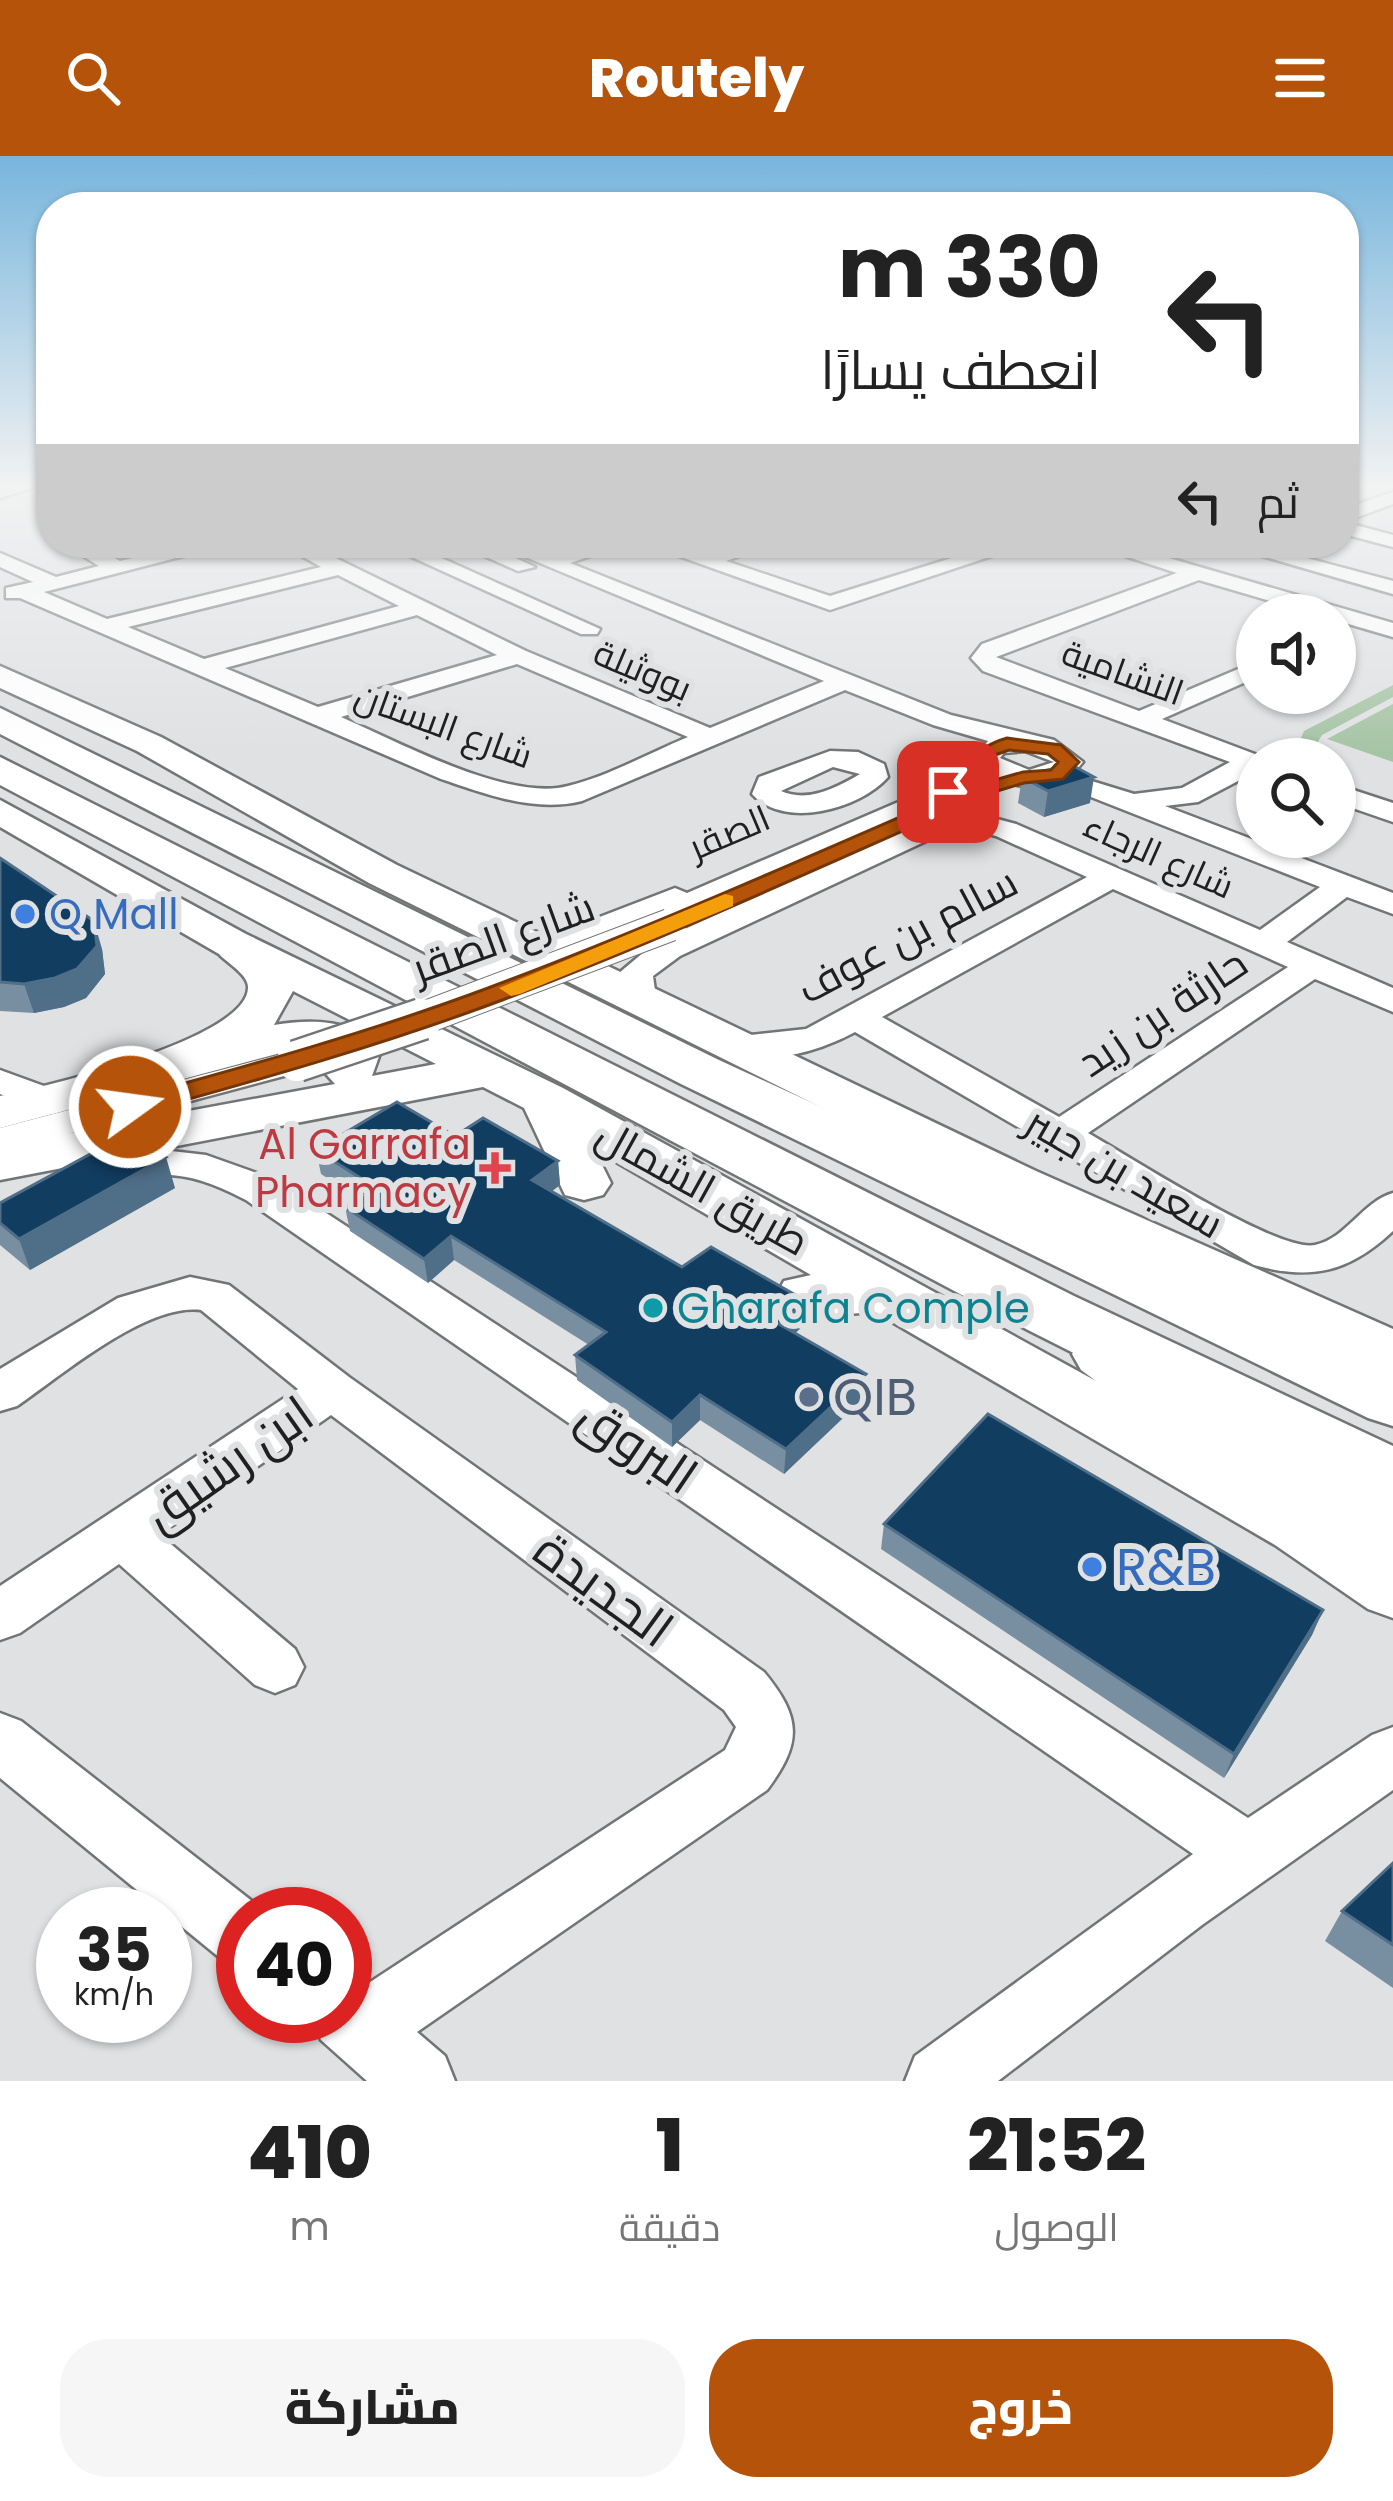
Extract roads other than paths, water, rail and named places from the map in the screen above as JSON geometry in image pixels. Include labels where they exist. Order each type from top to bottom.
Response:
[{"type":"highway","points":[[0,693],[493,947],[504,963],[513,959]]},
{"type":"highway","points":[[0,719],[513,959],[1132,1276],[1393,1400]]},
{"type":"highway","name":"طريق الشمال","points":[[0,769],[1051,1313],[1393,1480]]},
{"type":"highway","points":[[1132,1276],[1221,1304],[1393,1380]]},
{"type":"main road","points":[[0,676],[149,744],[383,874],[513,959],[643,979],[737,1046],[1017,1183],[1393,1354]]},
{"type":"main road","points":[[75,711],[146,757],[152,772]]},
{"type":"main road","name":"طريق الشمال","points":[[0,812],[231,943],[545,1099],[1299,1525],[1389,1571]]},
{"type":"main road","points":[[148,1074],[241,1028],[267,1006],[272,992],[267,976],[231,943]]},
{"type":"main road","points":[[0,1112],[312,1033],[348,1041],[357,1052],[348,1076],[333,1083],[0,1163]]},
{"type":"main road","points":[[125,1135],[286,1109],[397,1083],[490,1072]]},
{"type":"main road","points":[[545,1099],[584,1183]]},
{"type":"main road","points":[[805,1296],[889,1291]]},
{"type":"main road","points":[[1051,1313],[1209,1428],[1389,1571]]},
{"type":"main road","points":[[1142,1383],[1162,1415],[1189,1441],[1299,1525]]},
{"type":"street","points":[[31,573],[53,583]]},
{"type":"street","name":"شارع البستان","points":[[11,594],[96,573]]},
{"type":"street","points":[[106,626],[320,573]]},
{"type":"street","name":"بووثيلة","points":[[348,573],[518,656],[710,737]]},
{"type":"street","points":[[460,573],[589,629]]},
{"type":"street","points":[[543,573],[835,685],[1054,749],[1069,762],[1145,798],[1191,807],[1286,854],[1291,862]]},
{"type":"street","points":[[575,573],[835,685]]},
{"type":"street","points":[[740,573],[830,603],[927,573]]},
{"type":"street","points":[[1198,573],[1393,630]]},
{"type":"street","name":"النشامية","points":[[1198,573],[990,649],[983,658],[1236,755]]},
{"type":"street","points":[[1351,573],[1393,583]]},
{"type":"street","points":[[1360,573],[1393,583]]},
{"type":"street","name":"شارع البستان","points":[[11,594],[106,626],[451,773],[516,795],[544,799],[572,795],[835,685]]},
{"type":"street","points":[[458,628],[534,605]]},
{"type":"street","points":[[203,668],[416,608]]},
{"type":"street","points":[[1356,625],[1364,621]]},
{"type":"street","points":[[317,716],[518,656]]},
{"type":"street","points":[[1140,720],[1236,677]]},
{"type":"street","points":[[942,720],[979,766],[1094,788],[1393,904]]},
{"type":"street","points":[[979,766],[1024,742]]},
{"type":"street","name":"شارع الصقر","points":[[0,1140],[494,995],[977,791],[1057,775],[1069,762]]},
{"type":"street","name":"الصقر","points":[[513,959],[605,928],[979,766]]},
{"type":"street","name":"شارع الصقر","points":[[663,921],[979,766]]},
{"type":"street","name":"النشامية","points":[[1191,807],[1236,775]]},
{"type":"street","points":[[828,799],[866,816]]},
{"type":"street","points":[[1356,800],[1393,813]]},
{"type":"street","name":"الصقر","points":[[643,979],[893,844],[953,820]]},
{"type":"street","name":"شارع الرجاء","points":[[953,820],[986,823],[1393,1001]]},
{"type":"street","name":"سالم بن عوف","points":[[737,1046],[774,1047],[817,1038],[1112,877]]},
{"type":"street","name":"شارع الرجاء","points":[[1264,943],[1344,884]]},
{"type":"street","points":[[605,928],[598,938],[599,948],[643,979]]},
{"type":"street","name":"حارثة بن زيد","points":[[1060,1134],[1314,965]]},
{"type":"street","name":"سعيد بن جبير","points":[[848,1021],[1060,1134],[1269,1254],[1309,1262],[1343,1252],[1393,1207]]},
{"type":"street","name":"شارع الصقر","points":[[0,1127],[292,1057]]},
{"type":"street","points":[[0,1081],[52,1102]]},
{"type":"street","name":"البروق","points":[[57,1192],[112,1168],[172,1160],[211,1167],[261,1190],[1247,1854]]},
{"type":"street","name":"الجديدة","points":[[0,1393],[145,1304],[196,1289],[213,1295],[332,1390],[744,1691],[766,1717],[767,1743],[746,1770],[372,2011]]},
{"type":"street","name":"ابن رشيق","points":[[0,1616],[124,1536],[332,1390]]},
{"type":"street","name":"ابن رشيق","points":[[124,1536],[275,1667]]},
{"type":"street","points":[[0,1741],[216,1913]]},
{"type":"street","points":[[940,2081],[1247,1854],[1393,1755]]},
{"type":"street","points":[[372,2039],[420,2081]]},
{"type":"place","name":"Q Mall","points":[[25,914]]},
{"type":"place","name":"Al Garrafa Pharmacy","points":[[495,1168]]},
{"type":"place","name":"Gharafa Comple","points":[[653,1308]]},
{"type":"place","name":"QIB","points":[[809,1397]]},
{"type":"place","name":"R&B","points":[[1092,1567]]}]
